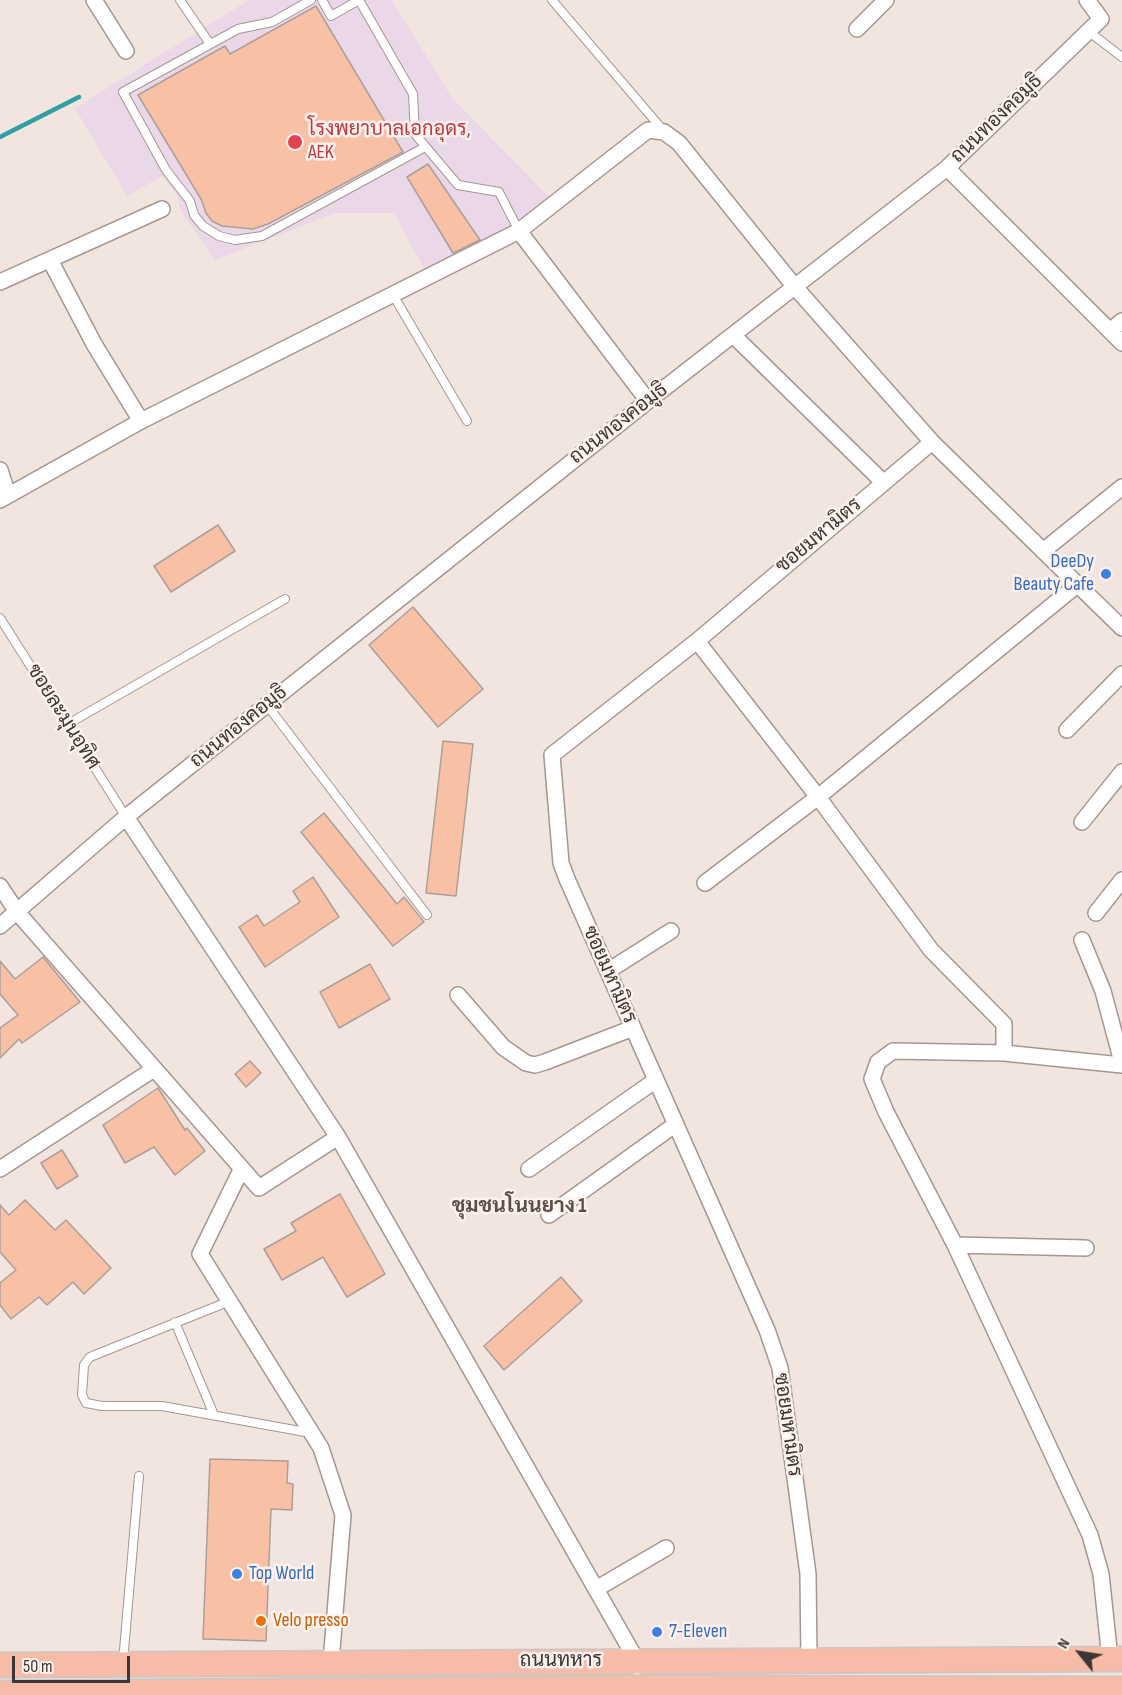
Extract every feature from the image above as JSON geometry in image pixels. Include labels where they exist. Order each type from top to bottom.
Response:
[{"type":"main road","name":"ถนนทหาร","points":[[0,1665],[1116,1659]]},
{"type":"main road","name":"ถนนทหาร","points":[[0,1694],[1063,1692],[1122,1689]]},
{"type":"street","points":[[94,0],[126,51]]},
{"type":"street","points":[[857,29],[886,0]]},
{"type":"street","name":"ถนนทองคอมูธิ","points":[[0,926],[126,817],[648,401],[947,168],[1101,19],[1087,0]]},
{"type":"street","points":[[0,470],[4,497],[141,421],[519,231],[648,129],[664,132],[679,143],[795,287],[932,442],[1122,628]]},
{"type":"street","points":[[947,168],[1116,326],[1122,343]]},
{"type":"street","points":[[0,282],[162,209]]},
{"type":"street","points":[[519,231],[648,401]]},
{"type":"street","points":[[50,260],[94,344],[141,421]]},
{"type":"street","points":[[733,335],[883,482]]},
{"type":"street","name":"ซอยมหามิตร","points":[[809,1660],[808,1574],[780,1368],[767,1330],[561,863],[552,755],[697,641],[932,442]]},
{"type":"street","points":[[1043,551],[1122,487]]},
{"type":"street","points":[[705,883],[818,797],[1077,585]]},
{"type":"street","points":[[697,641],[818,797],[931,950],[1004,1024],[1004,1053]]},
{"type":"street","points":[[1066,730],[1122,674]]},
{"type":"street","points":[[1082,822],[1122,772]]},
{"type":"street","points":[[126,817],[338,1137],[637,1661],[651,1691]]},
{"type":"street","points":[[1096,913],[1122,880]]},
{"type":"street","points":[[0,886],[17,912],[259,1188],[338,1137]]},
{"type":"street","points":[[608,971],[671,931]]},
{"type":"street","points":[[1082,940],[1103,991],[1122,1064],[1004,1053],[892,1051],[878,1062],[872,1079],[886,1112],[955,1245],[1090,1535],[1101,1574],[1116,1659]]},
{"type":"street","points":[[458,994],[502,1047],[520,1060],[535,1065],[633,1028]]},
{"type":"street","points":[[0,1169],[154,1069]]},
{"type":"street","points":[[529,1169],[656,1080]]},
{"type":"street","points":[[549,1215],[676,1124]]},
{"type":"street","points":[[241,1170],[200,1254],[321,1448],[343,1515],[331,1662]]},
{"type":"street","points":[[955,1245],[1086,1248]]},
{"type":"street","points":[[596,1589],[666,1548]]},
{"type":"street","points":[[200,1663],[200,1692]]},
{"type":"lane","points":[[180,0],[210,44]]},
{"type":"lane","points":[[311,0],[272,22],[238,29],[123,92],[166,170],[190,201],[194,215],[203,226],[219,236],[235,240],[262,236],[424,147]]},
{"type":"lane","points":[[322,0],[331,16],[359,0],[413,94],[415,134],[424,147],[458,185],[499,192],[519,231]]},
{"type":"lane","points":[[552,0],[664,132]]},
{"type":"lane","points":[[1088,31],[1122,57]]},
{"type":"lane","points":[[392,293],[467,421]]},
{"type":"lane","points":[[68,724],[285,599]]},
{"type":"lane","name":"ซอยละมุนอุทิศ","points":[[0,618],[126,817]]},
{"type":"lane","points":[[267,705],[427,915]]},
{"type":"lane","points":[[230,1301],[90,1357],[84,1365],[82,1395],[90,1405],[162,1406],[312,1434]]},
{"type":"lane","points":[[176,1322],[214,1415]]},
{"type":"lane","points":[[123,1664],[139,1476]]},
{"type":"shaded area","name":"โรงพยาบาลเอกอุดร, AEK","points":[[249,0],[392,0],[452,98],[553,201],[516,226],[426,272],[394,213],[335,213],[215,260],[180,210],[178,197],[162,176],[127,196],[75,108]]},
{"type":"building","points":[[316,6],[403,152],[268,224],[253,229],[222,226],[212,221],[206,213],[201,199],[138,95],[225,46],[230,54]]},
{"type":"building","points":[[428,164],[480,240],[453,253],[407,177]]},
{"type":"building","points":[[218,525],[235,551],[171,592],[154,566]]},
{"type":"building","points":[[413,607],[483,689],[438,727],[369,645]]},
{"type":"building","points":[[443,741],[473,744],[456,896],[426,893]]},
{"type":"building","points":[[324,813],[397,904],[404,897],[424,922],[393,946],[301,832]]},
{"type":"building","points":[[313,877],[339,917],[265,967],[239,927],[257,915],[264,926],[300,902],[293,891]]},
{"type":"building","points":[[43,957],[80,1002],[22,1043],[19,1039],[0,1058],[0,1028],[18,1015],[0,994],[0,961],[15,979]]},
{"type":"building","points":[[370,964],[390,999],[339,1028],[320,992]]},
{"type":"building","points":[[250,1061],[261,1073],[246,1087],[235,1074]]},
{"type":"building","points":[[158,1088],[185,1130],[187,1128],[205,1151],[175,1175],[154,1147],[125,1163],[103,1125]]},
{"type":"building","points":[[62,1150],[78,1176],[57,1189],[41,1163]]},
{"type":"building","points":[[340,1194],[385,1274],[347,1297],[323,1257],[282,1280],[264,1249],[296,1231],[291,1223]]},
{"type":"building","points":[[25,1200],[55,1230],[66,1220],[111,1268],[84,1294],[73,1282],[47,1305],[39,1297],[11,1319],[0,1305],[0,1283],[16,1270],[0,1252],[0,1205],[9,1215]]},
{"type":"building","points":[[561,1277],[582,1301],[504,1370],[484,1346]]},
{"type":"building","name":"Top World","points":[[210,1459],[288,1461],[287,1483],[293,1484],[292,1510],[271,1509],[266,1641],[203,1639]]},
{"type":"waterway","points":[[0,137],[79,97]]},
{"type":"place","name":"โรงพยาบาลเอกอุดร, AEK","points":[[295,142]]},
{"type":"place","name":"DeeDy Beauty Cafe","points":[[1106,574]]},
{"type":"place","name":"Top World","points":[[237,1574]]},
{"type":"place","name":"Velo presso","points":[[261,1621]]},
{"type":"place","name":"7-Eleven","points":[[657,1632]]},
{"type":"district","name":"ชุมชนโนนยาง 1","points":[[519,1207]]}]
